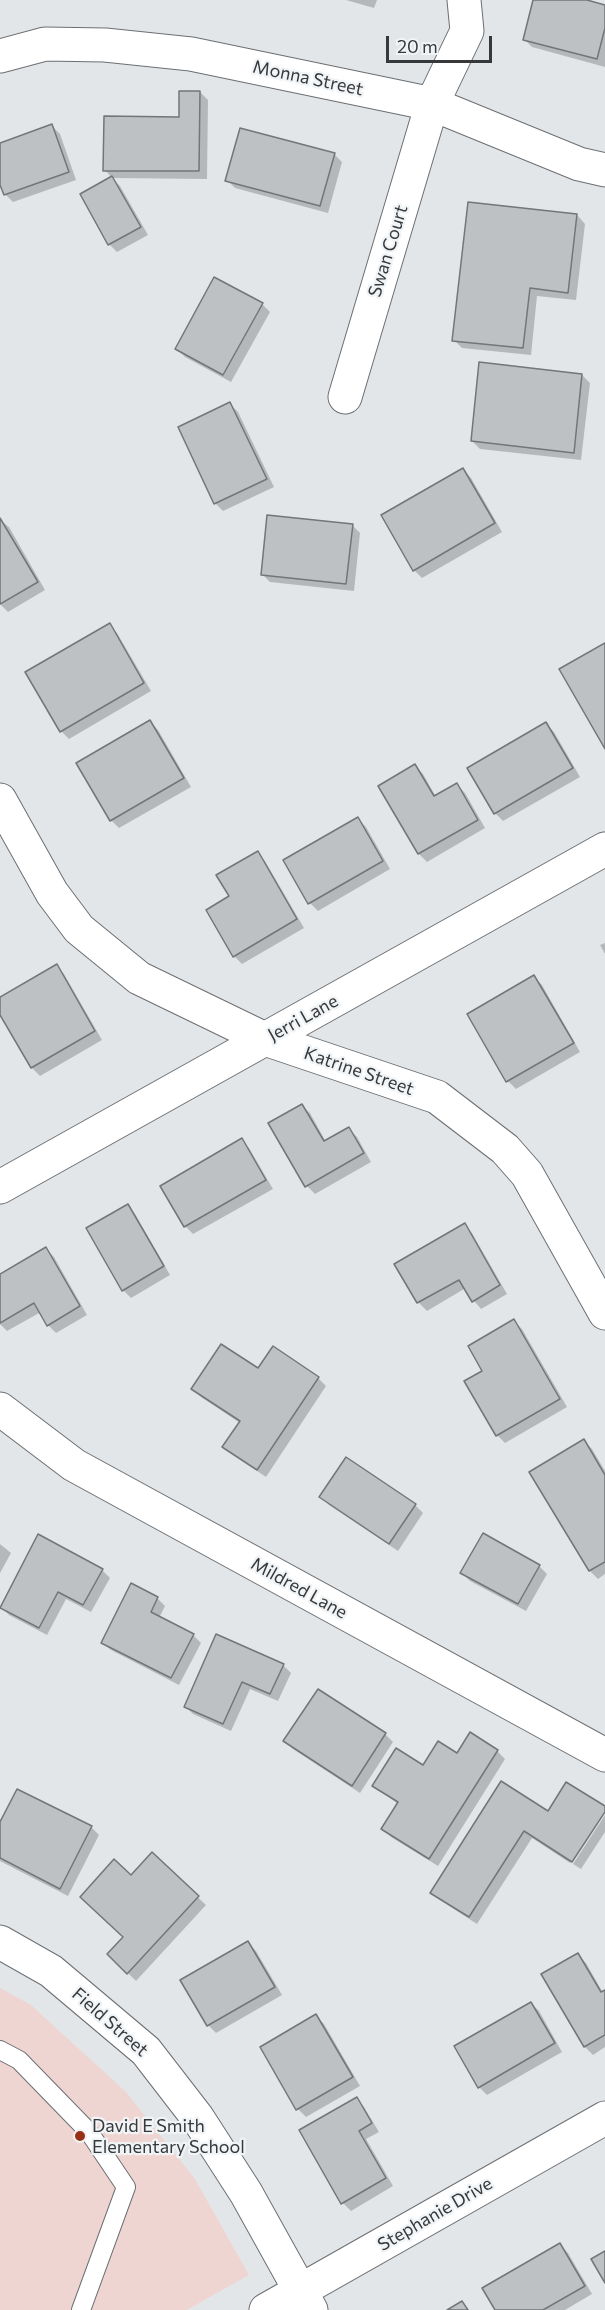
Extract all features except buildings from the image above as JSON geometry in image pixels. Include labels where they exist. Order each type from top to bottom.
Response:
[{"type":"street","name":"Swan Court","points":[[345,397],[432,104],[467,32],[464,0]]},
{"type":"street","name":"Monna Street","points":[[0,56],[45,44],[105,45],[191,54],[432,104],[579,164],[605,170]]},
{"type":"street","name":"Katrine Street","points":[[0,800],[52,893],[79,929],[139,978],[265,1039],[437,1097],[505,1149],[527,1174],[605,1313]]},
{"type":"street","name":"Jerri Lane","points":[[0,1187],[605,849]]},
{"type":"street","name":"Mildred Lane","points":[[0,1409],[74,1465],[605,1755]]},
{"type":"street","name":"Field Street","points":[[0,1942],[51,1971],[146,2051],[197,2117],[246,2193],[305,2300]]},
{"type":"street","name":"Stephanie Drive","points":[[266,2310],[305,2300],[605,2118]]},
{"type":"lane","points":[[0,2050],[19,2060],[89,2132],[126,2187],[81,2310]]},
{"type":"shaded area","name":"David E Smith Elementary School","points":[[0,1988],[31,2005],[126,2092],[195,2179],[249,2275],[187,2310],[0,2310]]},
{"type":"place","name":"David E Smith Elementary School","points":[[80,2136]]}]
